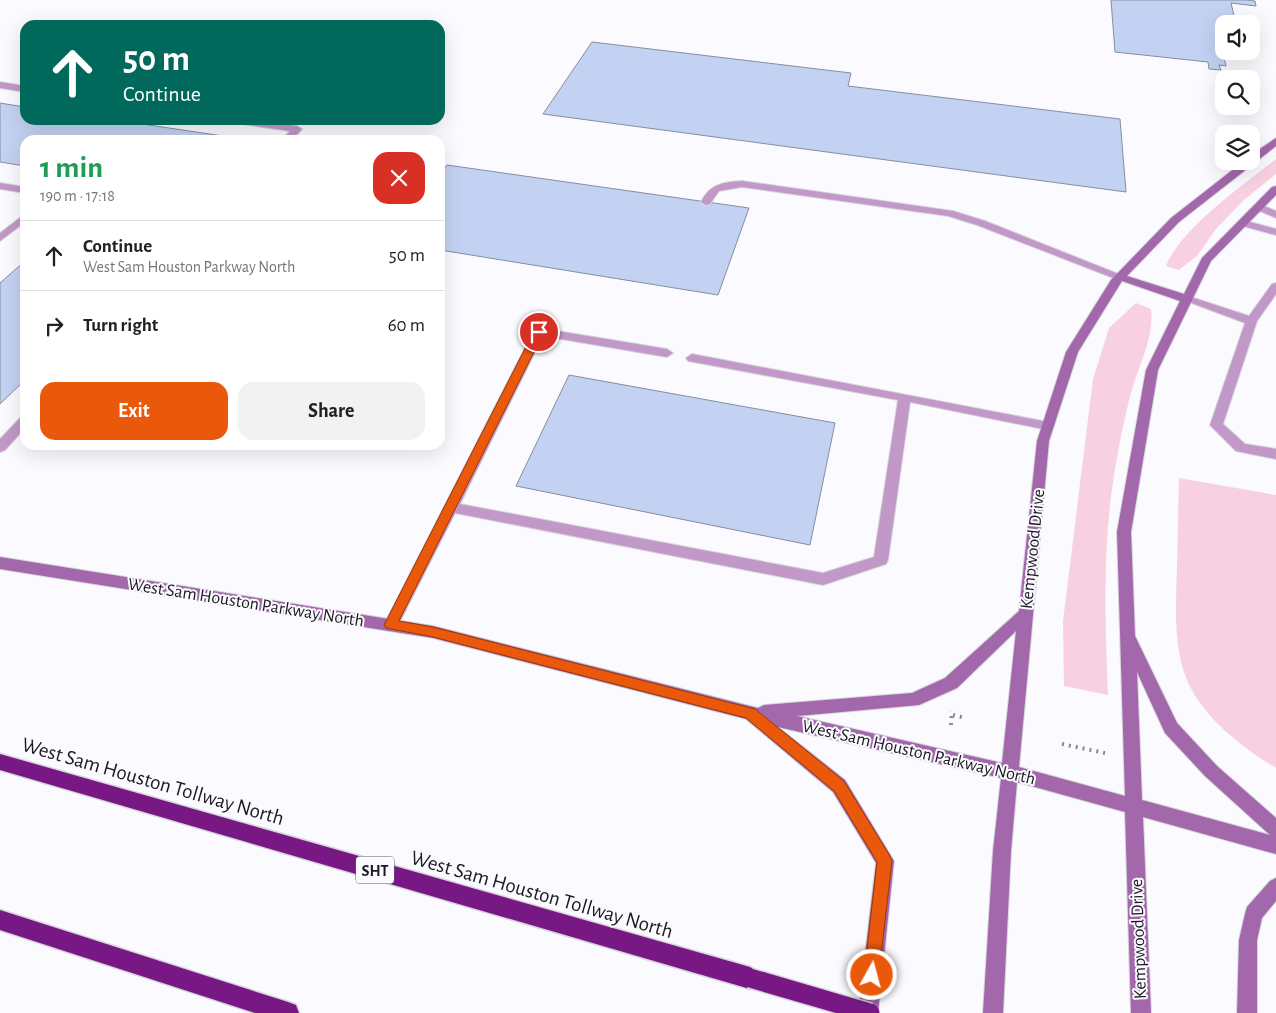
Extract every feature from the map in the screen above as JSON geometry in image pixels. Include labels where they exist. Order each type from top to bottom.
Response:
[{"type":"highway","name":"West Sam Houston Tollway North","points":[[0,762],[869,1013]]},
{"type":"highway","points":[[0,920],[288,1013]]},
{"type":"main road","name":"Kempwood Drive","points":[[1260,153],[1276,140]]},
{"type":"main road","name":"Kempwood Drive","points":[[993,1013],[1002,851],[1043,442],[1072,352],[1120,277],[1175,220],[1239,170]]},
{"type":"main road","name":"Kempwood Drive","points":[[1140,1013],[1124,532],[1152,370],[1206,260],[1276,189]]},
{"type":"main road","points":[[1120,277],[1187,300]]},
{"type":"main road","name":"West Sam Houston Parkway North","points":[[0,563],[433,632],[750,713],[1009,772],[1276,845]]},
{"type":"main road","points":[[750,713],[913,700],[951,683],[1026,613]]},
{"type":"main road","points":[[1127,635],[1171,728],[1211,771],[1276,829]]},
{"type":"main road","points":[[750,713],[839,786],[885,861],[869,1013]]},
{"type":"main road","points":[[1247,1013],[1248,940],[1254,914],[1276,886]]},
{"type":"lane","points":[[0,85],[20,88]]},
{"type":"lane","points":[[269,125],[297,129],[292,135]]},
{"type":"lane","points":[[706,202],[710,191],[722,185],[742,184],[949,213],[981,223],[1120,277]]},
{"type":"lane","points":[[0,186],[20,189]]},
{"type":"lane","points":[[1259,206],[1276,215]]},
{"type":"lane","points":[[0,238],[20,221]]},
{"type":"lane","points":[[1242,224],[1276,232]]},
{"type":"lane","points":[[1276,286],[1251,322],[1216,425],[1240,448],[1276,454]]},
{"type":"lane","points":[[1187,300],[1251,322]]},
{"type":"lane","points":[[390,625],[539,332],[667,353]]},
{"type":"lane","points":[[692,358],[905,397],[1048,426]]},
{"type":"lane","points":[[451,507],[822,579],[881,560],[905,397]]},
{"type":"lane","points":[[0,447],[20,425]]},
{"type":"path","points":[[951,707],[953,715],[951,725]]},
{"type":"path","points":[[953,715],[966,718]]},
{"type":"path","points":[[1062,744],[1108,754]]},
{"type":"shaded area","points":[[1276,159],[1276,174],[1244,200],[1216,229],[1197,256],[1179,270],[1166,266],[1185,237],[1199,222]]},
{"type":"shaded area","points":[[1136,303],[1151,309],[1151,329],[1133,386],[1119,444],[1108,521],[1106,637],[1108,695],[1064,686],[1063,621],[1093,379],[1109,328]]},
{"type":"shaded area","points":[[1179,478],[1276,495],[1276,768],[1244,747],[1214,720],[1198,700],[1189,685],[1183,669],[1179,653],[1176,619]]},
{"type":"building","points":[[1111,0],[1255,1],[1256,6],[1231,3],[1234,15],[1215,15],[1215,60],[1225,60],[1226,66],[1219,65],[1221,70],[1209,69],[1208,62],[1115,52]]},
{"type":"building","points":[[592,42],[851,73],[848,86],[1120,119],[1126,192],[543,114]]},
{"type":"building","points":[[0,103],[20,106],[20,125],[149,125],[216,135],[20,135],[20,165],[0,162]]},
{"type":"building","points":[[447,165],[749,208],[718,295],[445,251],[445,168]]},
{"type":"building","points":[[20,265],[20,385],[0,404],[0,283]]},
{"type":"building","points":[[569,375],[835,423],[810,545],[516,486]]},
{"type":"route","points":[[539,332],[390,625],[433,632],[750,713],[839,786],[885,861],[872,975]]}]
